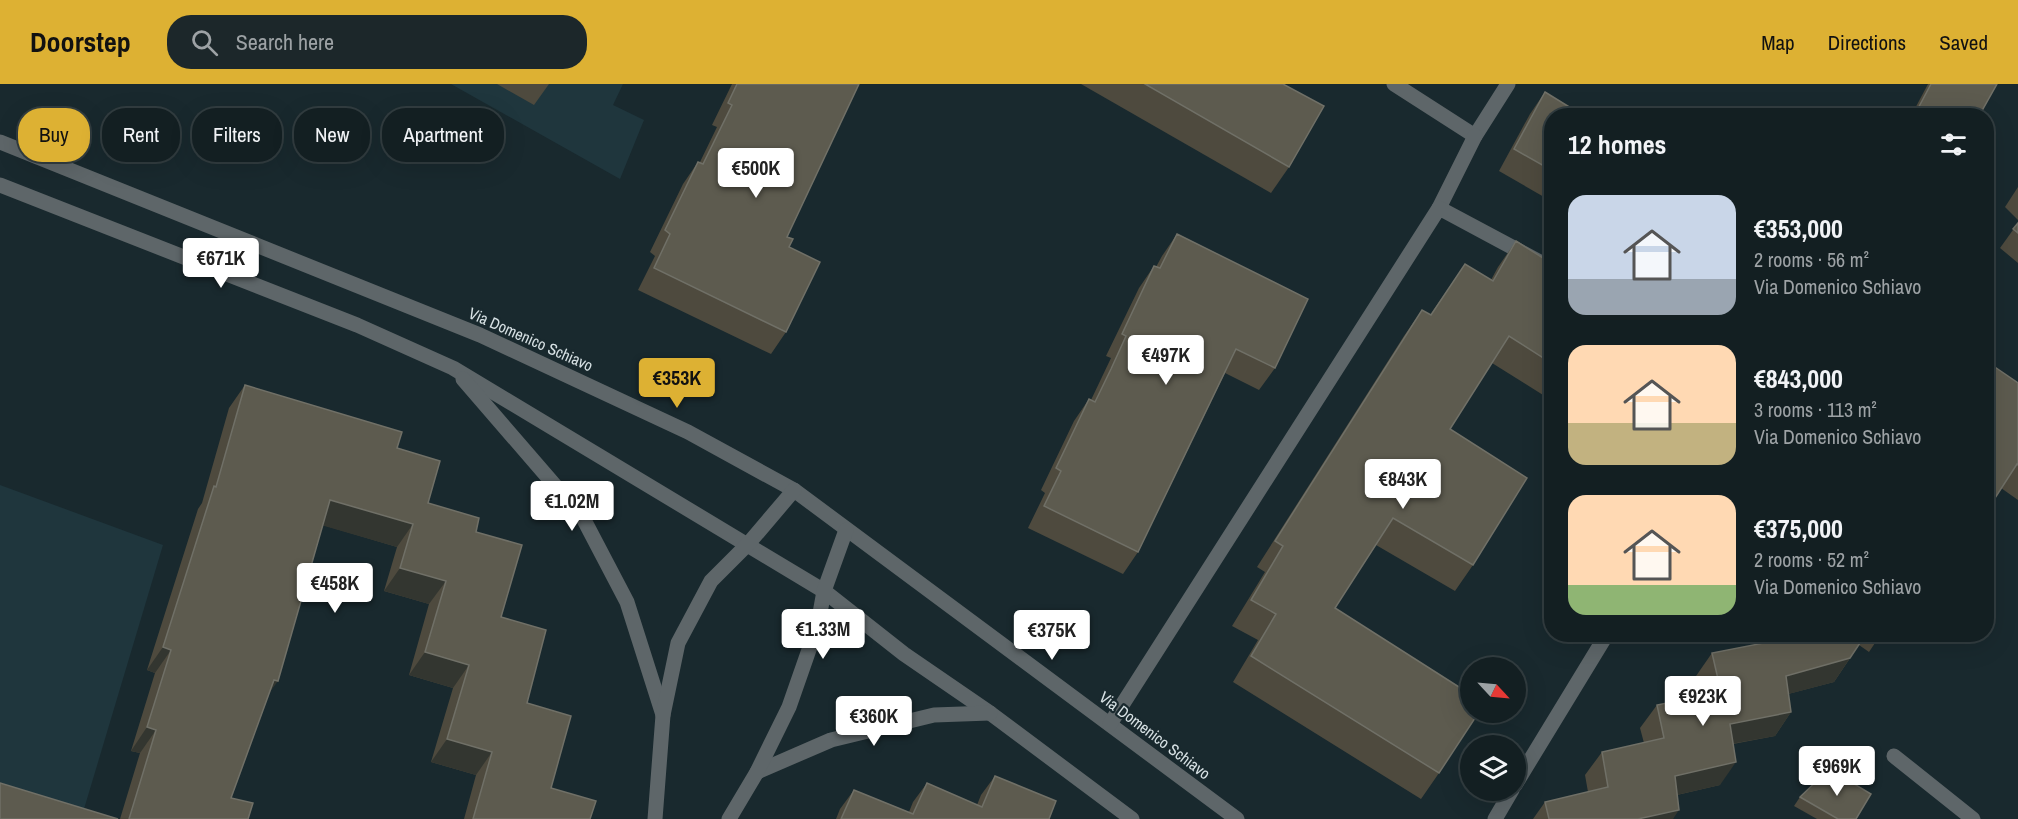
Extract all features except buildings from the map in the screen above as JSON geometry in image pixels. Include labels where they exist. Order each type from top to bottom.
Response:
[{"type":"street","points":[[1394,84],[1475,136]]},
{"type":"street","points":[[1110,724],[1439,208],[1475,136],[1508,84]]},
{"type":"street","name":"Via Domenico Schiavo","points":[[0,142],[480,335],[688,432],[794,490],[1237,819]]},
{"type":"street","points":[[0,185],[357,325],[453,368],[824,591],[904,654],[990,714],[1132,819]]},
{"type":"street","points":[[1439,208],[1544,264]]},
{"type":"street","points":[[453,368],[583,518],[627,602],[663,715]]},
{"type":"street","points":[[655,819],[663,715],[678,643],[711,581],[748,544],[794,490]]},
{"type":"street","points":[[729,819],[757,772],[789,707],[818,624],[824,591],[846,530]]},
{"type":"street","points":[[1526,767],[1602,642]]},
{"type":"street","points":[[757,772],[831,740],[934,715],[990,714]]},
{"type":"street","points":[[1894,756],[1973,819]]},
{"type":"street","points":[[1494,819],[1505,801]]},
{"type":"shaded area","points":[[451,84],[623,84],[613,105],[644,120],[620,179],[504,114],[504,108],[494,108]]},
{"type":"shaded area","points":[[0,485],[163,545],[81,819],[0,819]]}]
